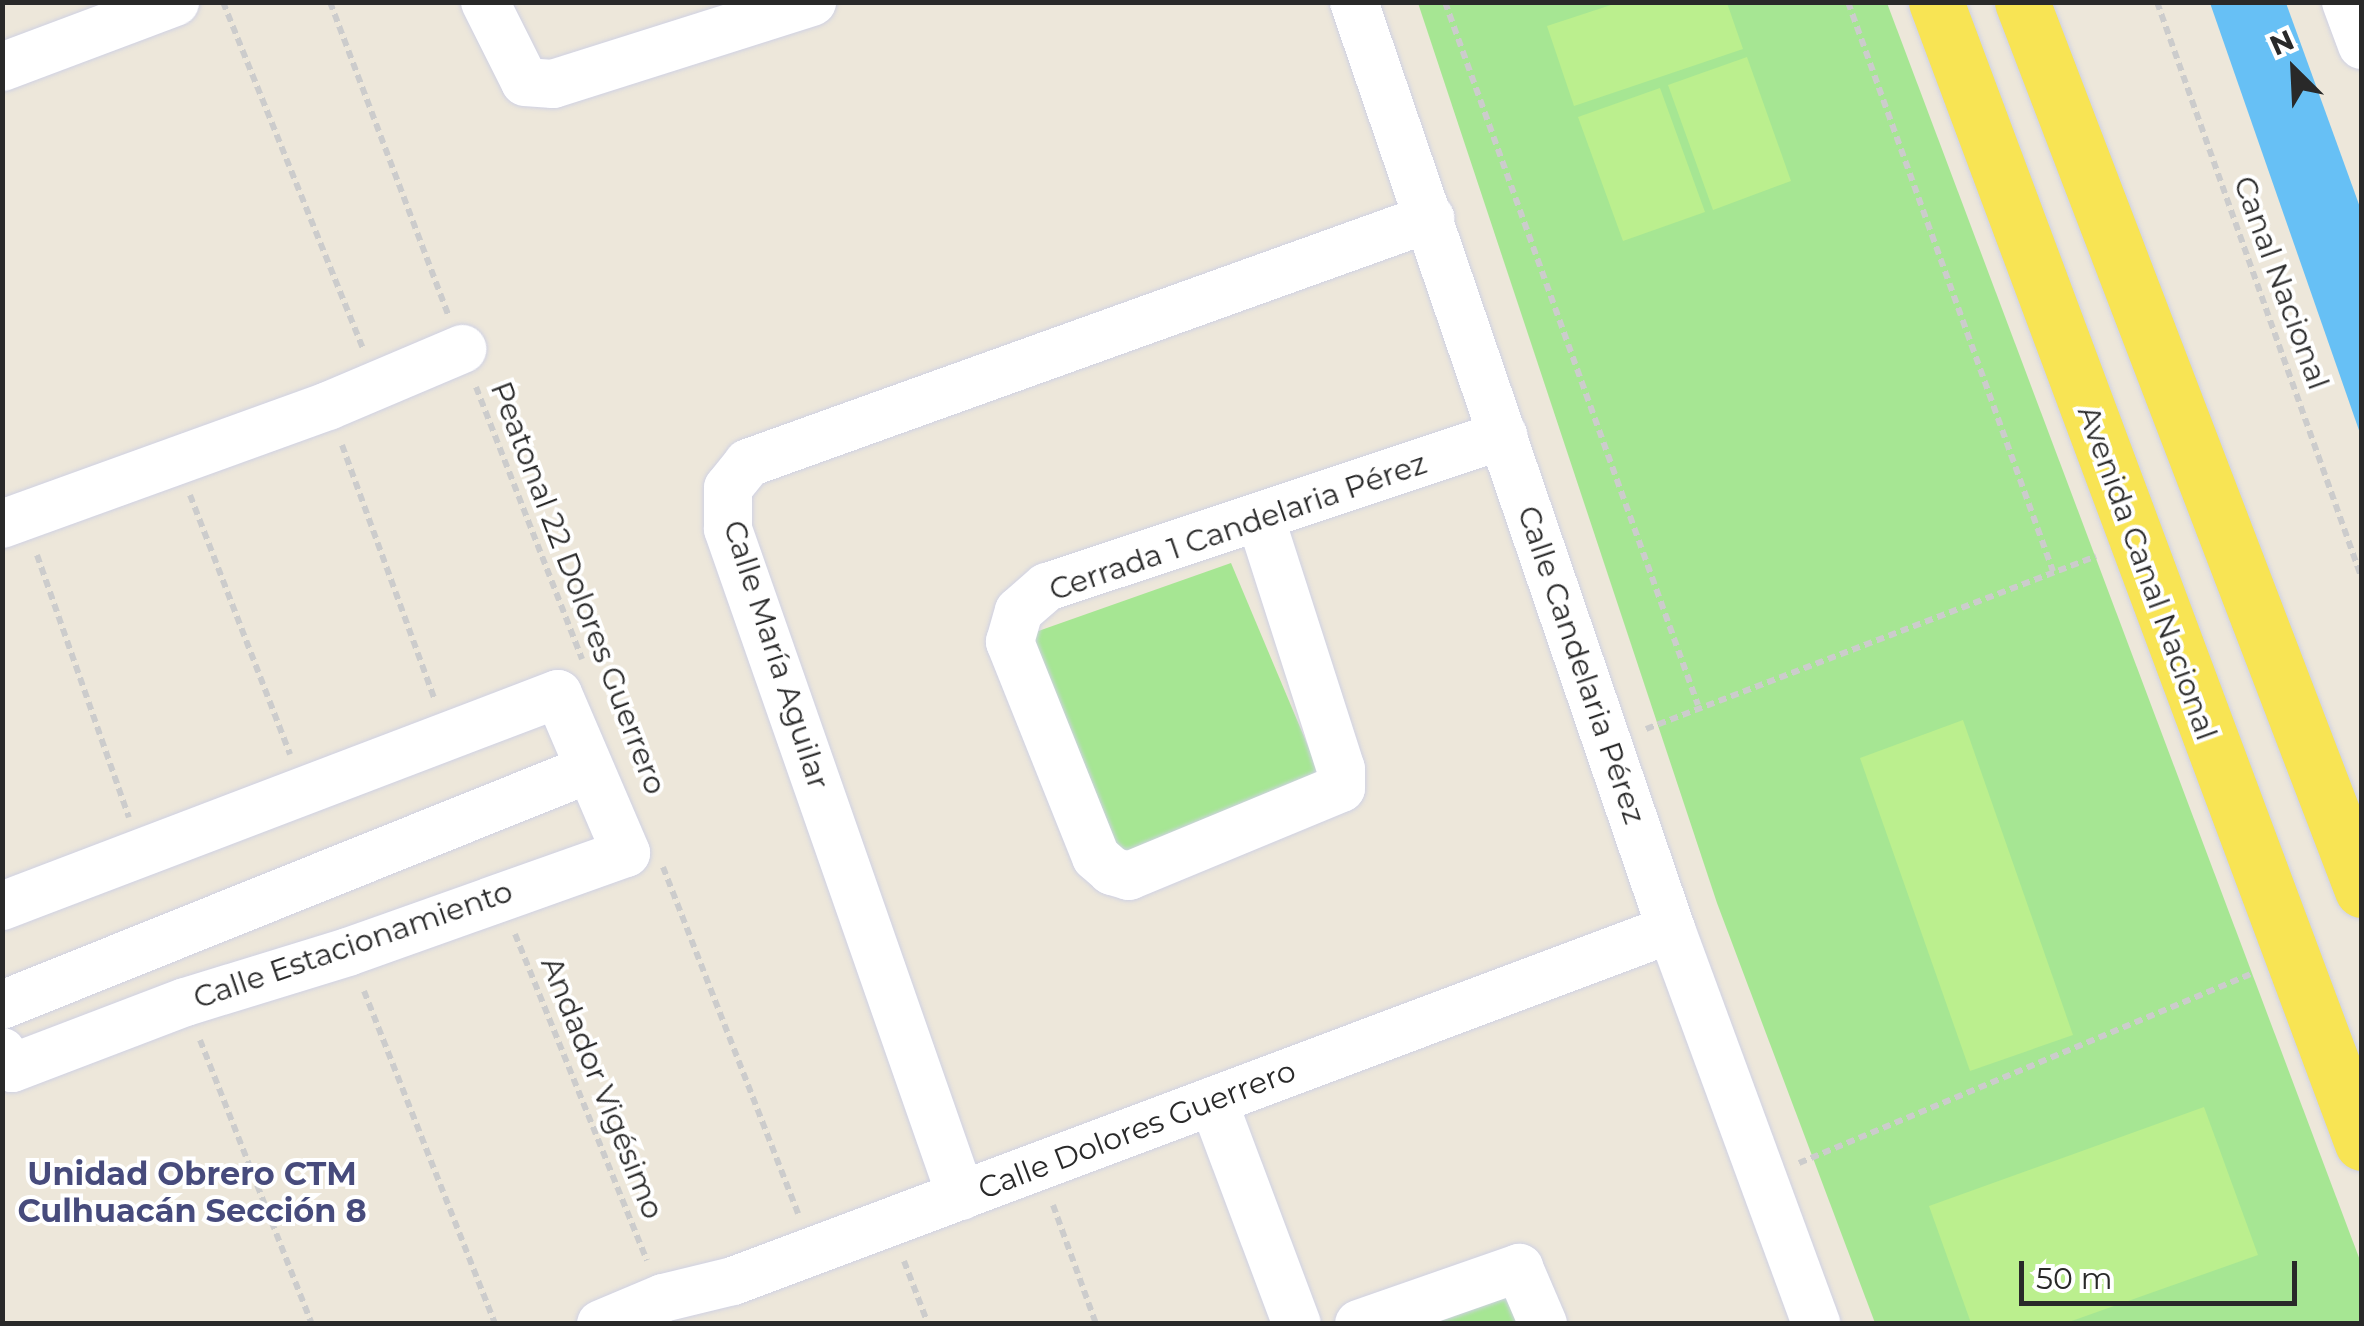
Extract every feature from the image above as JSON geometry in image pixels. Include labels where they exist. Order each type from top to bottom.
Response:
[{"type":"main road","name":"Avenida Canal Nacional","points":[[1936,2],[2362,1143]]},
{"type":"main road","points":[[2022,2],[2362,890]]},
{"type":"street","points":[[2,67],[175,2]]},
{"type":"street","points":[[485,2],[525,82],[553,84],[812,2]]},
{"type":"street","name":"Calle Candelaria Pérez","points":[[1354,2],[1670,930],[1816,1324]]},
{"type":"street","points":[[2346,2],[2362,46]]},
{"type":"street","name":"Calle María Aguilar","points":[[961,1196],[728,529],[728,488],[748,463],[1430,218]]},
{"type":"street","points":[[13,520],[176,457],[328,406],[376,381],[462,349]]},
{"type":"street","name":"Cerrada 1 Candelaria Pérez","points":[[1260,517],[1342,769],[1341,788],[1129,876],[1112,871],[1096,857],[1010,642],[1019,611],[1047,587],[1503,435]]},
{"type":"street","name":"Calle Estacionamiento","points":[[2,906],[306,794],[558,694],[626,854],[499,895],[348,952],[185,1002],[12,1068],[2,1052]]},
{"type":"street","points":[[2,1005],[589,769]]},
{"type":"street","name":"Calle Dolores Guerrero","points":[[601,1324],[663,1298],[813,1251],[1670,930]]},
{"type":"street","points":[[1212,1101],[1297,1324]]},
{"type":"street","points":[[1359,1324],[1519,1268],[1543,1324]]},
{"type":"path","points":[[223,2],[376,381]]},
{"type":"path","name":"Peatonal 22 Dolores Guerrero","points":[[330,2],[590,678]]},
{"type":"path","points":[[1445,2],[1698,705]]},
{"type":"path","points":[[1848,2],[2053,571]]},
{"type":"path","name":"Canal Nacional","points":[[2157,2],[2362,580]]},
{"type":"path","points":[[328,406],[450,739]]},
{"type":"path","points":[[176,457],[306,794]]},
{"type":"path","points":[[13,520],[143,856]]},
{"type":"path","points":[[1608,747],[1698,705],[2136,542]]},
{"type":"path","points":[[660,861],[813,1251]]},
{"type":"path","name":"Andador Vigésimo","points":[[499,895],[663,1298]]},
{"type":"path","points":[[348,952],[495,1324]]},
{"type":"path","points":[[1762,1178],[2290,958]]},
{"type":"path","points":[[185,1002],[312,1324]]},
{"type":"path","points":[[1039,1166],[1096,1324]]},
{"type":"path","points":[[890,1222],[928,1324]]},
{"type":"green space","points":[[1418,3],[1887,3],[2361,1263],[2361,1323],[1875,1323],[1717,903]]},
{"type":"green space","points":[[1617,3],[1727,3],[1743,49],[1574,106],[1547,26]]},
{"type":"green space","points":[[1747,57],[1791,181],[1713,210],[1668,85]]},
{"type":"green space","points":[[1660,88],[1705,212],[1623,241],[1578,117]]},
{"type":"green space","points":[[1231,563],[1324,784],[1118,858],[1027,635]]},
{"type":"green space","points":[[1963,720],[2073,1035],[1970,1071],[1860,758]]},
{"type":"green space","points":[[2204,1107],[2258,1255],[2066,1323],[1971,1323],[1929,1206]]},
{"type":"green space","points":[[1511,1295],[1523,1324],[1431,1324]]},
{"type":"water","points":[[2210,3],[2286,3],[2361,210],[2361,436]]},
{"type":"district","name":"Unidad Obrero CTM Culhuacán Sección 8","points":[[192,1194]]}]
